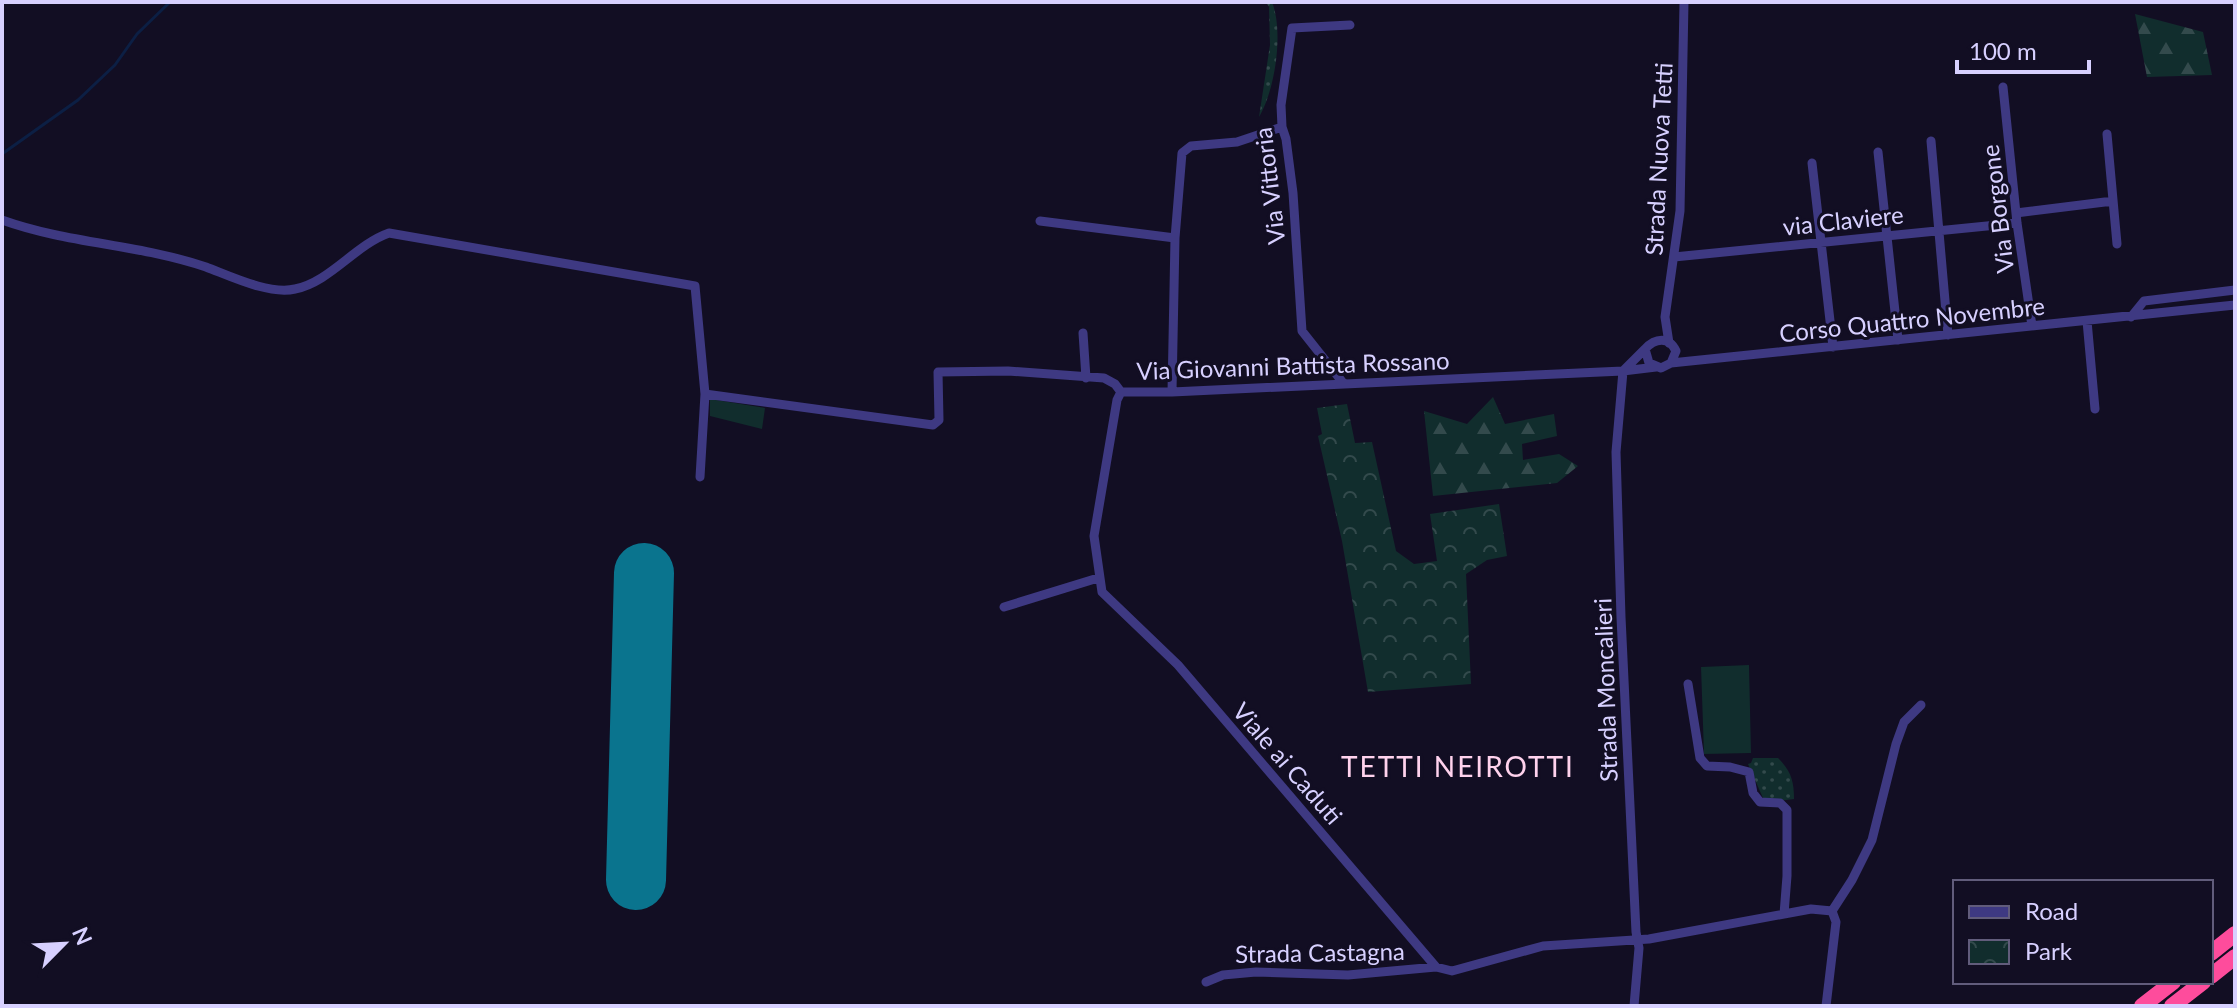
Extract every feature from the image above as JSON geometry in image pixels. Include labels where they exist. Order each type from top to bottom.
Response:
[{"type":"highway","points":[[2213,951],[2235,934]]},
{"type":"highway","points":[[2213,974],[2235,957]]},
{"type":"highway","points":[[2142,1006],[2170,984]]},
{"type":"highway","points":[[2172,1006],[2200,984]]},
{"type":"street","name":"Strada Nuova Tetti","points":[[1649,345],[1665,317],[1680,211],[1684,2]]},
{"type":"street","name":"Via Vittoria","points":[[1344,384],[1302,331],[1293,193],[1281,105],[1292,28],[1350,25]]},
{"type":"street","name":"Via Borgone","points":[[2003,87],[2032,326]]},
{"type":"street","points":[[1172,392],[1175,238],[1182,153],[1191,146],[1237,142],[1282,127]]},
{"type":"street","points":[[2107,134],[2117,244]]},
{"type":"street","points":[[1931,141],[1948,335]]},
{"type":"street","points":[[1878,152],[1898,340]]},
{"type":"street","points":[[1812,163],[1833,347]]},
{"type":"street","name":"via Claviere","points":[[1674,257],[1887,236],[2113,201]]},
{"type":"street","points":[[2,220],[26,229],[151,250],[231,277],[287,291],[310,284],[375,238],[389,233],[695,286],[705,394],[700,477]]},
{"type":"street","points":[[1040,221],[1175,238]]},
{"type":"street","name":"Corso Quattro Novembre","points":[[2131,317],[2144,301],[2235,290]]},
{"type":"street","name":"Corso Quattro Novembre","points":[[1671,363],[2235,305]]},
{"type":"street","name":"Strada Nuova Tetti","points":[[1665,317],[1672,345]]},
{"type":"street","points":[[2087,321],[2095,409]]},
{"type":"street","points":[[1083,333],[1086,378]]},
{"type":"street","points":[[1623,371],[1649,345],[1662,340],[1698,362]]},
{"type":"street","points":[[1649,345],[1647,359],[1656,367],[1671,363],[1676,355],[1672,345]]},
{"type":"street","name":"Via Giovanni Battista Rossano","points":[[705,394],[933,425],[939,420],[938,372],[1008,371],[1104,378],[1121,392],[1172,392],[1656,367]]},
{"type":"street","points":[[1621,395],[1639,370]]},
{"type":"street","name":"Strada Moncalieri","points":[[1623,371],[1616,452],[1621,617],[1638,940],[1634,1006]]},
{"type":"street","points":[[1004,607],[1098,578],[1094,536],[1117,400],[1121,392]]},
{"type":"street","name":"Viale ai Caduti","points":[[1098,578],[1102,592],[1178,665],[1436,967]]},
{"type":"street","points":[[1688,684],[1700,758],[1707,766],[1749,772],[1753,793],[1760,802],[1780,803],[1787,810],[1784,914]]},
{"type":"street","points":[[1826,1006],[1836,922],[1832,911],[1872,840],[1904,722],[1921,705]]},
{"type":"street","name":"Strada Castagna","points":[[1206,982],[1223,975],[1256,972],[1348,975],[1436,967],[1452,971],[1543,946],[1681,935],[1811,909],[1832,911]]},
{"type":"green space","points":[[1266,2],[1272,2],[1276,14],[1276,61],[1265,106],[1259,117],[1270,45],[1269,7]]},
{"type":"green space","points":[[2135,14],[2203,32],[2212,75],[2147,77]]},
{"type":"green space","points":[[1493,397],[1505,424],[1554,414],[1557,436],[1522,444],[1523,460],[1559,454],[1578,466],[1557,483],[1433,496],[1424,411],[1467,424]]},
{"type":"green space","points":[[710,399],[765,408],[762,429],[710,416]]},
{"type":"green space","points":[[1347,404],[1355,443],[1372,442],[1396,551],[1414,564],[1437,561],[1430,514],[1499,504],[1507,556],[1487,560],[1466,574],[1471,684],[1368,692],[1342,541],[1318,436],[1322,434],[1317,408]]},
{"type":"green space","points":[[1749,665],[1751,753],[1704,754],[1701,667]]},
{"type":"green space","points":[[1753,758],[1778,758],[1791,777],[1794,799],[1778,801],[1763,798],[1748,764]]},
{"type":"waterway","points":[[2,154],[78,100],[115,65],[137,34],[170,2]]},
{"type":"runway","points":[[636,880],[644,573]]},
{"type":"district","name":"TETTI NEIROTTI","points":[[1458,766]]}]
